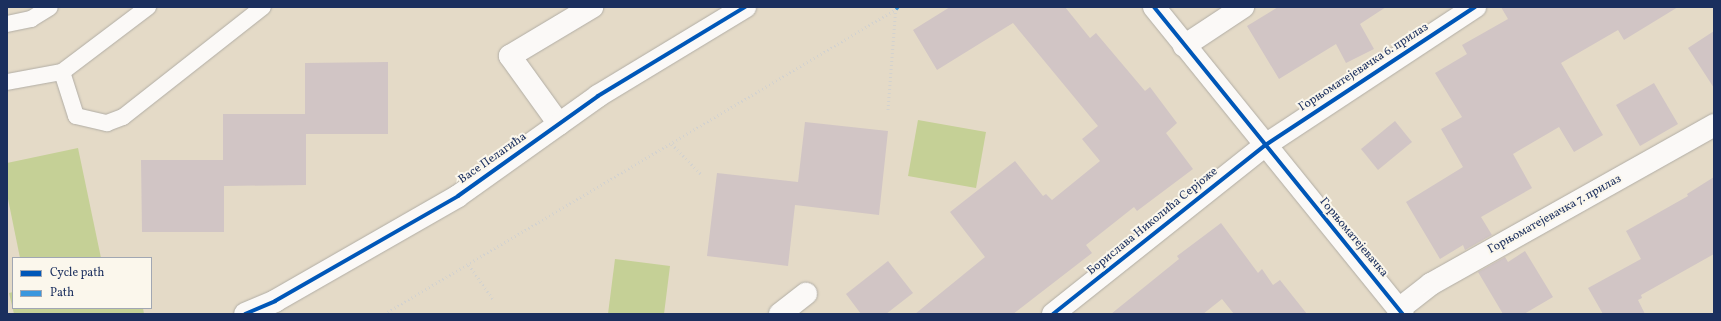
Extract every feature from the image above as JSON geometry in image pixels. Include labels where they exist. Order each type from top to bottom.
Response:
[{"type":"street","points":[[559,124],[510,56],[592,7]]},
{"type":"street","name":"Васе Пелагића","points":[[244,314],[275,301],[458,196],[598,96],[745,7]]},
{"type":"street","name":"Горњоматејевачка","points":[[1154,7],[1264,146],[1401,312]]},
{"type":"street","points":[[1184,46],[1243,7]]},
{"type":"street","name":"Горњоматејевачка 6. прилаз","points":[[1264,146],[1475,7]]},
{"type":"street","name":"Горњоматејевачка 7. прилаз","points":[[1401,312],[1431,284],[1714,125]]},
{"type":"street","name":"Борислава Николића Серјоже","points":[[1054,314],[1264,146]]},
{"type":"street","points":[[780,314],[806,294]]},
{"type":"lane","points":[[7,24],[31,19],[50,7]]},
{"type":"lane","points":[[7,82],[62,72],[148,7]]},
{"type":"lane","points":[[62,72],[76,116],[107,123],[123,117],[263,7]]},
{"type":"path","points":[[384,314],[672,144],[768,83],[896,9],[888,113]]},
{"type":"path","points":[[672,144],[701,174]]},
{"type":"path","points":[[469,265],[493,299]]},
{"type":"green space","points":[[918,120],[986,132],[976,188],[908,176]]},
{"type":"green space","points":[[78,148],[101,257],[20,257],[7,194],[7,163]]},
{"type":"green space","points":[[615,259],[670,266],[664,314],[608,314]]},
{"type":"green space","points":[[12,292],[12,306],[9,293]]},
{"type":"green space","points":[[13,309],[143,309],[144,314],[14,314]]},
{"type":"building","points":[[950,7],[1065,7],[1090,38],[1096,33],[1145,91],[1150,87],[1177,123],[1166,133],[1193,169],[1137,211],[1134,207],[1086,245],[1092,253],[1013,314],[915,314],[985,257],[950,212],[1015,161],[1043,196],[1046,194],[1052,200],[1100,161],[1082,139],[1098,126],[1013,23],[937,70],[913,30]]},
{"type":"building","points":[[1278,7],[1386,7],[1360,24],[1374,49],[1346,63],[1336,44],[1279,79],[1247,26]]},
{"type":"building","points":[[1501,7],[1678,7],[1624,40],[1618,30],[1561,63],[1603,135],[1574,152],[1559,127],[1513,154],[1532,188],[1481,217],[1492,235],[1465,250],[1463,245],[1440,259],[1406,202],[1463,167],[1441,129],[1462,117],[1435,73],[1467,54],[1462,45],[1508,19]]},
{"type":"building","points":[[1714,31],[1714,88],[1688,48]]},
{"type":"building","points":[[388,62],[388,134],[306,134],[306,185],[224,186],[224,232],[142,232],[141,160],[223,160],[223,114],[305,114],[305,63]]},
{"type":"building","points":[[1654,83],[1678,124],[1640,146],[1616,105]]},
{"type":"building","points":[[1395,121],[1412,142],[1378,170],[1361,149]]},
{"type":"building","points":[[805,122],[888,131],[879,215],[795,205],[788,266],[707,256],[717,173],[798,182]]},
{"type":"building","points":[[1714,177],[1714,254],[1641,295],[1642,298],[1638,300],[1645,314],[1603,314],[1588,288],[1641,259],[1626,231],[1688,196],[1687,194]]},
{"type":"building","points":[[1221,223],[1258,273],[1262,269],[1273,285],[1280,280],[1307,314],[1234,314],[1222,299],[1203,314],[1111,314],[1179,259],[1177,256]]},
{"type":"building","points":[[1525,251],[1553,297],[1524,314],[1503,314],[1478,272],[1505,257],[1508,262]]},
{"type":"building","points":[[888,261],[913,293],[886,314],[861,314],[846,294]]},
{"type":"cycle path","points":[[245,314],[275,301],[458,196],[598,96],[745,7]]},
{"type":"cycle path","points":[[1154,7],[1403,314]]},
{"type":"cycle path","points":[[1053,314],[1264,146],[1475,7]]}]
